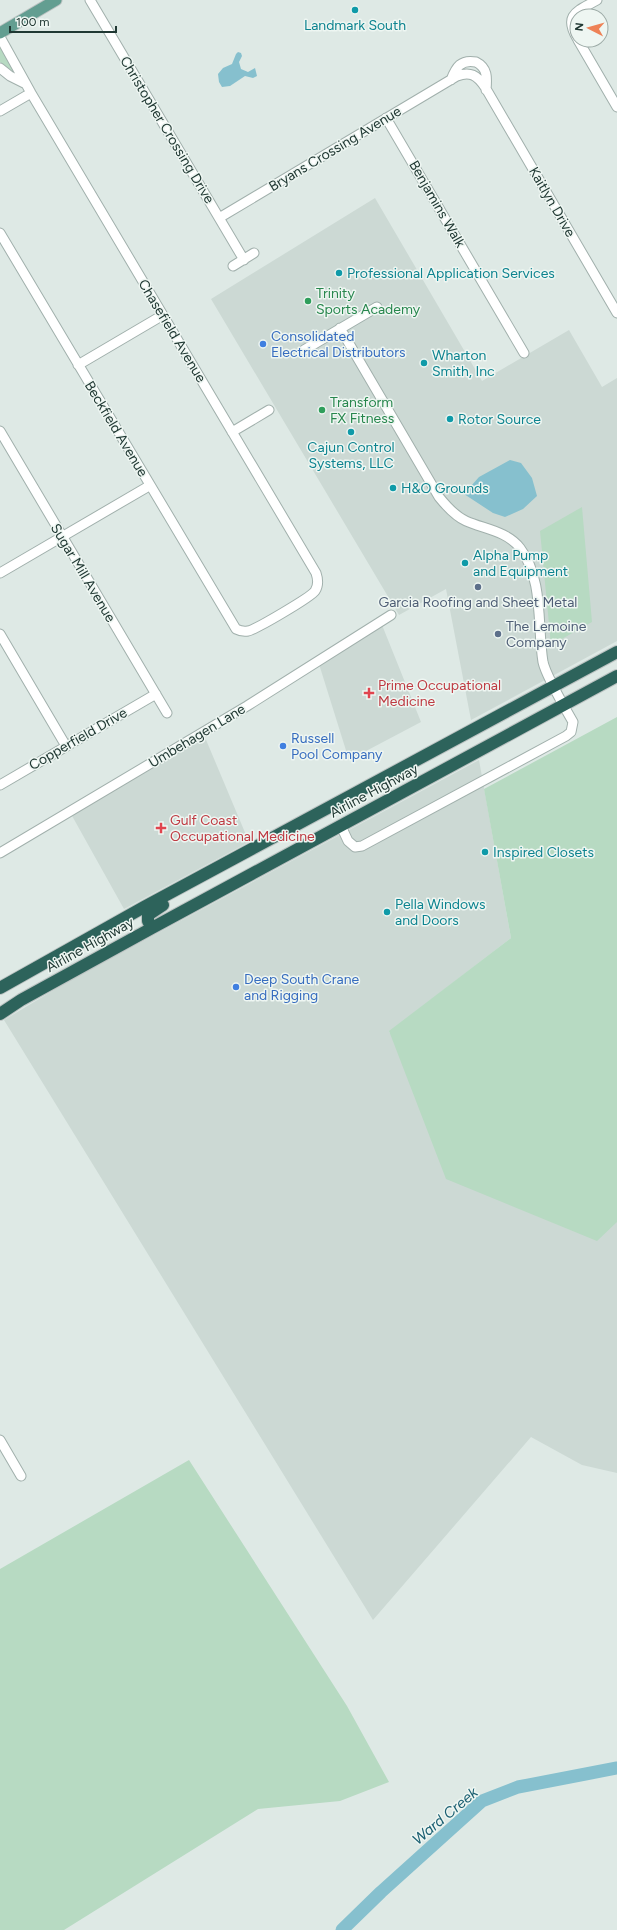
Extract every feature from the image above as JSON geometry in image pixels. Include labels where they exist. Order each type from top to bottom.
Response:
[{"type":"highway","name":"Airline Highway","points":[[0,988],[144,907],[617,652]]},
{"type":"highway","name":"Airline Highway","points":[[0,1014],[21,1000],[152,928],[617,676]]},
{"type":"highway","points":[[152,928],[148,918],[152,911],[240,863],[280,834]]},
{"type":"main road","points":[[0,33],[56,0]]},
{"type":"street","name":"Christopher Crossing Drive","points":[[90,0],[244,260]]},
{"type":"street","points":[[584,8],[597,0]]},
{"type":"street","name":"Chasefield Avenue","points":[[0,37],[26,84],[318,578],[318,586],[312,595],[254,629],[242,632],[231,624]]},
{"type":"street","points":[[583,48],[617,107]]},
{"type":"street","name":"Kaitlyn Drive","points":[[451,80],[457,67],[461,63],[476,62],[484,67],[486,72],[486,90]]},
{"type":"street","points":[[0,68],[10,76],[26,84]]},
{"type":"street","name":"Kaitlyn Drive","points":[[451,80],[462,74],[473,74],[477,77],[617,313]]},
{"type":"street","name":"Bryans Crossing Avenue","points":[[219,218],[451,80]]},
{"type":"street","points":[[0,111],[31,92]]},
{"type":"street","name":"Benjamins Walk","points":[[386,118],[524,353]]},
{"type":"street","name":"Beckfield Avenue","points":[[0,233],[231,624]]},
{"type":"street","points":[[233,266],[254,253]]},
{"type":"street","points":[[304,350],[377,307]]},
{"type":"street","points":[[78,365],[163,315]]},
{"type":"street","points":[[340,328],[440,497],[452,512],[466,521],[506,536],[519,546],[530,563],[535,581],[544,664],[573,727],[566,736],[362,846],[355,847],[348,841],[341,826]]},
{"type":"street","points":[[232,432],[269,410]]},
{"type":"street","name":"Sugar Mill Avenue","points":[[0,432],[167,713]]},
{"type":"street","points":[[0,573],[149,486]]},
{"type":"street","name":"Umbehagen Lane","points":[[0,853],[248,706],[391,615]]},
{"type":"street","points":[[0,634],[66,746]]},
{"type":"street","name":"Copperfield Drive","points":[[0,785],[156,694]]},
{"type":"street","points":[[0,1440],[22,1476]]},
{"type":"shaded area","points":[[375,198],[482,381],[569,330],[602,387],[617,378],[617,641],[471,720],[446,589],[399,615],[211,299]]},
{"type":"shaded area","name":"Prime Occupational Medicine","points":[[382,625],[421,722],[349,760],[319,664]]},
{"type":"shaded area","name":"Gulf Coast Occupational Medicine","points":[[204,735],[249,842],[124,909],[71,814]]},
{"type":"shaded area","points":[[479,760],[511,938],[389,1032],[617,1222],[617,1473],[582,1465],[531,1437],[373,1620],[4,1020],[69,981]]},
{"type":"green space","points":[[0,45],[16,74],[0,62]]},
{"type":"green space","points":[[582,507],[592,622],[551,645],[540,531]]},
{"type":"green space","points":[[617,717],[617,1222],[597,1241],[446,1179],[389,1031],[511,938],[484,789]]},
{"type":"green space","points":[[189,1460],[347,1706],[389,1782],[340,1801],[258,1809],[64,1930],[0,1930],[0,1569]]},
{"type":"water","points":[[238,52],[241,53],[242,56],[239,62],[241,69],[248,72],[255,68],[257,76],[253,78],[245,76],[230,86],[222,87],[219,82],[218,74],[223,68],[232,64]]},
{"type":"water","points":[[510,460],[521,463],[532,478],[537,496],[523,509],[505,517],[493,513],[464,494],[479,477]]},
{"type":"waterway","name":"Ward Creek","points":[[342,1930],[381,1892],[482,1801],[518,1787],[617,1768]]},
{"type":"place","name":"Landmark South","points":[[355,10]]},
{"type":"place","name":"Professional Application Services","points":[[339,273]]},
{"type":"place","name":"Trinity Sports Academy","points":[[308,301]]},
{"type":"place","name":"Consolidated Electrical Distributors","points":[[263,344]]},
{"type":"place","name":"Wharton Smith, Inc","points":[[424,363]]},
{"type":"place","name":"Transform FX Fitness","points":[[322,410]]},
{"type":"place","name":"Rotor Source","points":[[450,419]]},
{"type":"place","name":"Cajun Control Systems, LLC","points":[[351,432]]},
{"type":"place","name":"H&O Grounds","points":[[393,488]]},
{"type":"place","name":"Alpha Pump and Equipment","points":[[465,563]]},
{"type":"place","name":"Garcia Roofing and Sheet Metal","points":[[478,587]]},
{"type":"place","name":"The Lemoine Company","points":[[498,634]]},
{"type":"place","name":"Prime Occupational Medicine","points":[[369,693]]},
{"type":"place","name":"Russell Pool Company","points":[[283,746]]},
{"type":"place","name":"Gulf Coast Occupational Medicine","points":[[161,828]]},
{"type":"place","name":"Inspired Closets","points":[[485,852]]},
{"type":"place","name":"Pella Windows and Doors","points":[[387,912]]},
{"type":"place","name":"Deep South Crane and Rigging","points":[[236,987]]}]
